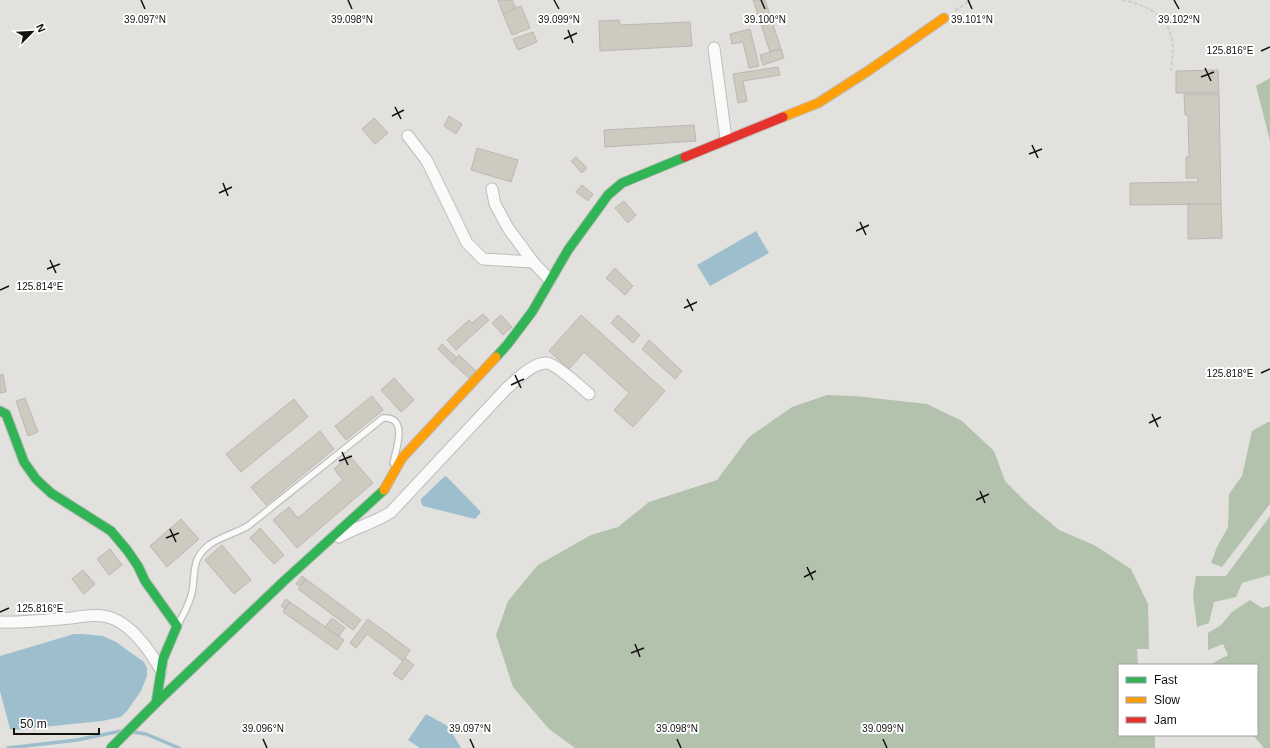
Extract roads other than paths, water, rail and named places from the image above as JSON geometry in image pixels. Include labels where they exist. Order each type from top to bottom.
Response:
[{"type":"street","points":[[111,748],[284,581],[384,491],[402,458],[507,345],[532,312],[568,250],[608,195],[622,183],[818,102],[868,71],[944,18]]},
{"type":"street","points":[[714,48],[726,139]]},
{"type":"street","points":[[408,136],[427,161],[467,243],[475,252],[483,259],[533,262]]},
{"type":"street","points":[[492,189],[495,204],[508,228],[533,262],[550,280]]},
{"type":"street","points":[[320,550],[348,532],[381,519],[391,512],[506,389],[518,377],[534,366],[547,363],[554,366],[589,394]]},
{"type":"street","points":[[0,412],[6,414],[24,462],[36,479],[51,493],[110,531],[127,550],[138,566],[145,581],[177,626],[161,670],[156,703]]},
{"type":"street","points":[[0,622],[92,616],[113,618],[127,627],[143,644],[155,659],[161,670]]},
{"type":"lane","points":[[177,626],[183,616],[193,587],[194,568],[196,562],[202,553],[209,546],[248,526],[383,418],[389,418],[397,425],[399,430],[399,438],[389,482]]},
{"type":"water","points":[[756,231],[769,253],[710,286],[697,265]]},
{"type":"water","points":[[446,476],[481,512],[475,519],[423,506],[421,499]]},
{"type":"water","points":[[74,634],[103,636],[116,642],[144,662],[147,668],[147,676],[141,691],[121,717],[102,721],[13,730],[10,729],[0,691],[0,656]]},
{"type":"water","points":[[426,714],[448,726],[461,748],[420,748],[408,740]]},
{"type":"waterway","points":[[8,748],[77,740],[121,731]]},
{"type":"waterway","points":[[133,732],[146,734],[179,748]]}]
